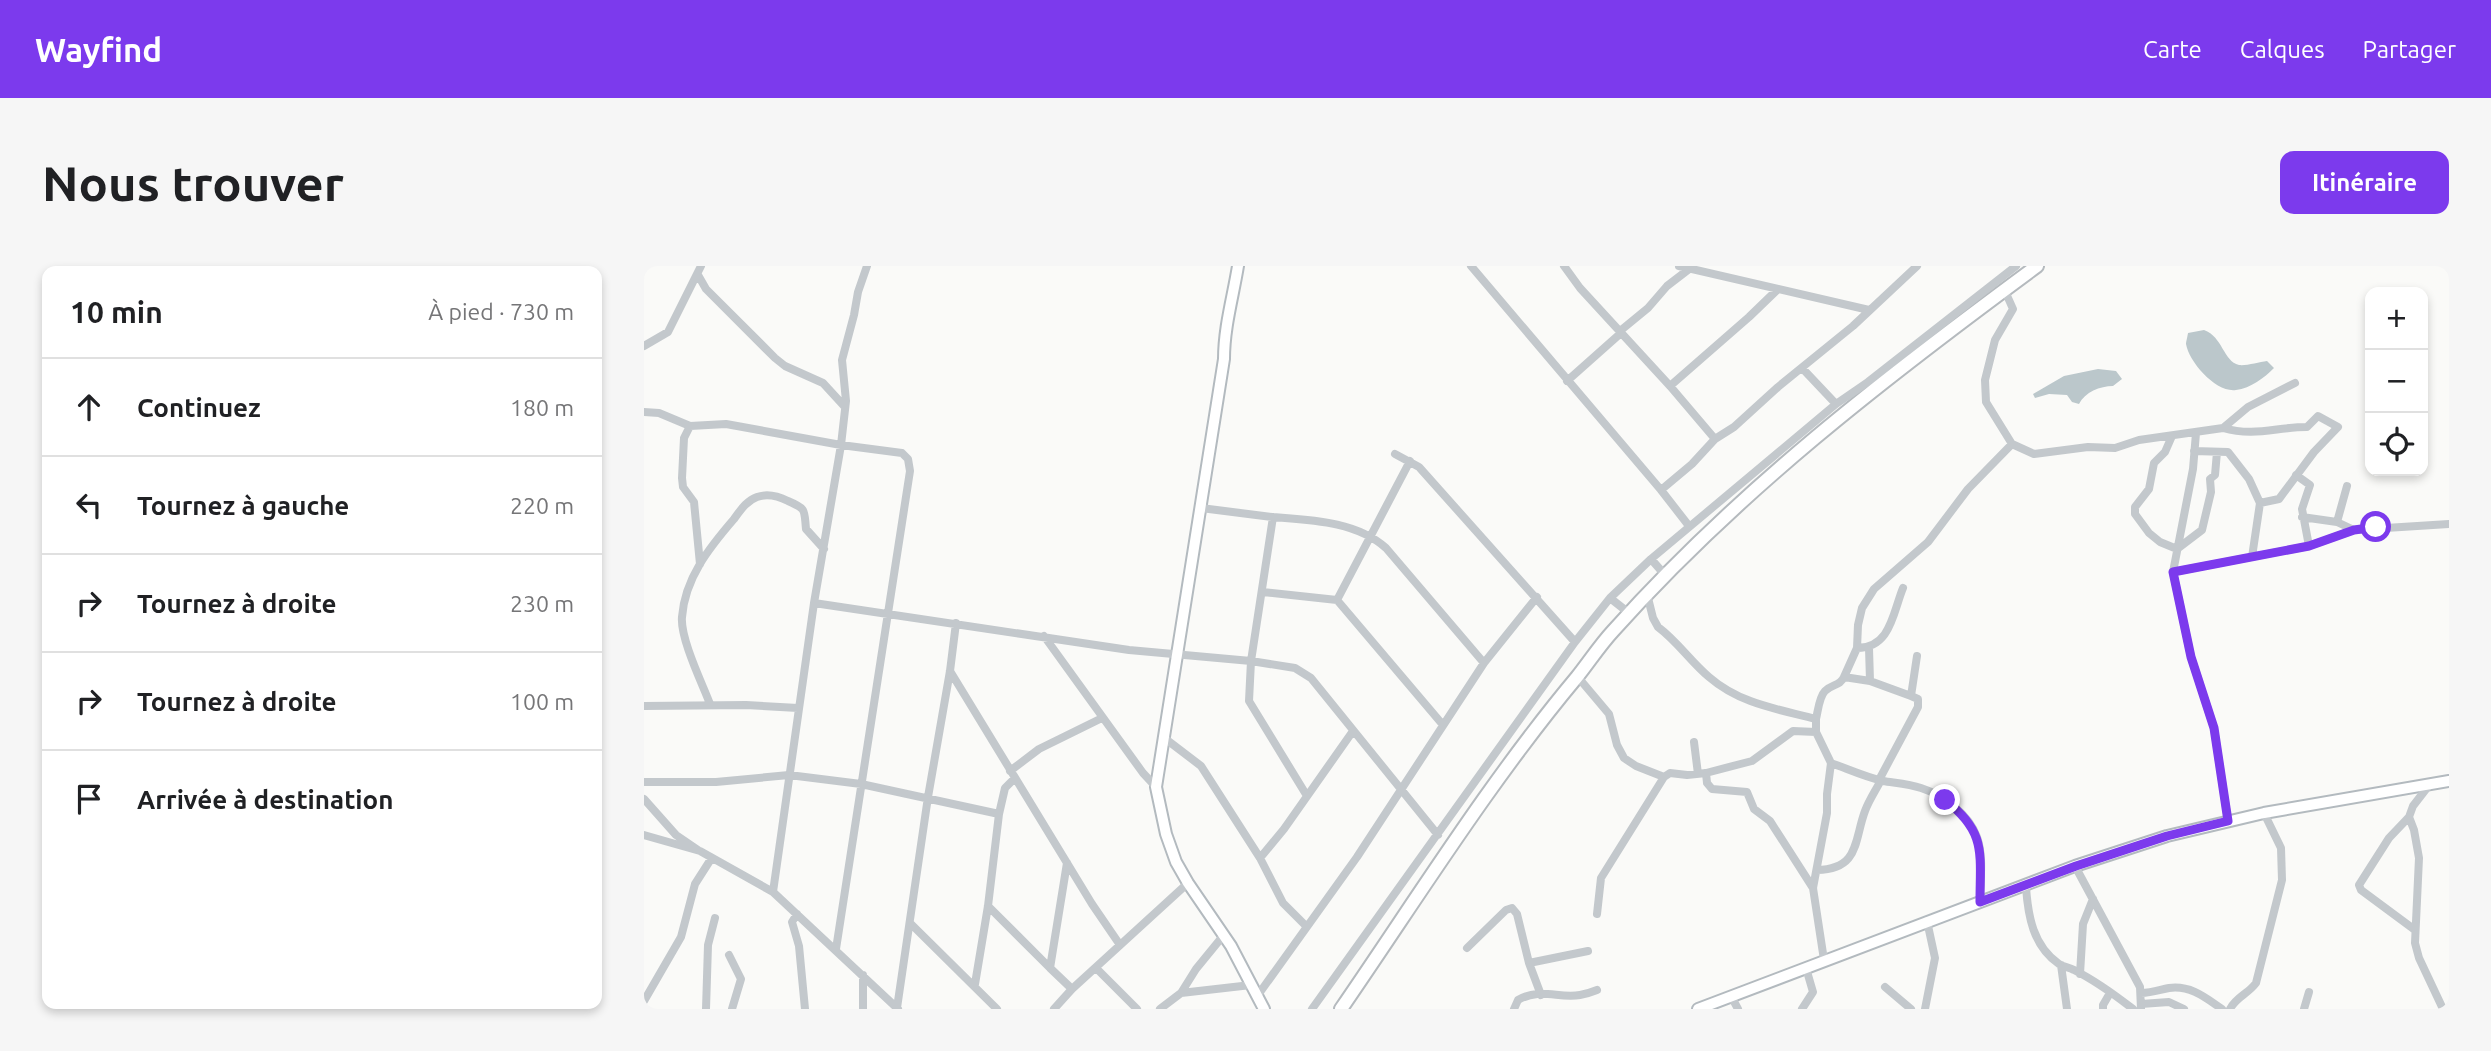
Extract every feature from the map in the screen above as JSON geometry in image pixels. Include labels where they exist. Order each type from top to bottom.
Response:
[{"type":"main road","points":[[1341,1009],[1500,775],[1629,613],[1724,516],[1792,456],[2037,266]]},
{"type":"street","points":[[644,346],[668,332],[701,266]]},
{"type":"street","points":[[774,892],[798,708],[841,445],[845,407],[842,360],[867,266]]},
{"type":"street","points":[[1236,266],[1233,300],[1225,329],[1224,359],[1156,787],[1166,834],[1176,862],[1231,946],[1264,1009]]},
{"type":"street","points":[[1471,266],[1661,490],[1689,527]]},
{"type":"street","points":[[1564,266],[1580,288],[1715,439]]},
{"type":"street","points":[[1679,266],[1869,310]]},
{"type":"street","points":[[1661,490],[1692,464],[1715,439],[1734,428],[1917,266]]},
{"type":"street","points":[[1312,1009],[1575,642],[1610,598],[1651,559],[1836,404],[2016,266]]},
{"type":"street","points":[[1567,381],[1648,308],[1667,286],[1692,267]]},
{"type":"street","points":[[698,275],[706,289],[775,358],[785,366],[823,383],[845,407]]},
{"type":"street","points":[[1670,386],[1777,290]]},
{"type":"street","points":[[2005,291],[2013,309],[1995,340],[1985,388],[1988,409],[2012,444],[2034,454],[2088,447],[2115,448],[2139,440],[2222,428],[2245,433],[2307,427],[2318,416],[2338,427],[2323,440],[2279,499],[2260,503]]},
{"type":"street","points":[[1802,368],[1836,404]]},
{"type":"street","points":[[2222,428],[2248,407],[2295,383]]},
{"type":"street","points":[[644,412],[659,414],[690,426],[726,424],[902,453],[910,465],[836,949]]},
{"type":"street","points":[[690,426],[684,438],[682,478],[683,487],[694,502],[699,564]]},
{"type":"street","points":[[2196,433],[2173,572],[2188,645],[2214,728],[2228,821]]},
{"type":"street","points":[[2172,436],[2165,452],[2154,463],[2150,489],[2135,507],[2135,514],[2149,533],[2160,542],[2178,549]]},
{"type":"street","points":[[1824,960],[1814,888],[1827,813],[1831,763],[1816,732],[1816,719],[1823,694],[1840,683],[1844,677],[1857,648],[1862,608],[1874,589],[1928,542],[1968,489],[2012,444]]},
{"type":"street","points":[[2194,451],[2232,455],[2249,479],[2260,503],[2252,557]]},
{"type":"street","points":[[2178,549],[2203,530],[2211,492],[2210,479],[2215,475],[2217,452]]},
{"type":"street","points":[[1395,454],[1419,467],[1575,642]]},
{"type":"street","points":[[1337,600],[1410,461]]},
{"type":"street","points":[[2297,475],[2310,485],[2302,509],[2309,546]]},
{"type":"street","points":[[2337,522],[2347,486]]},
{"type":"street","points":[[710,704],[693,662],[681,620],[687,590],[705,554],[748,502],[768,495],[776,496],[804,510],[806,528],[824,549]]},
{"type":"street","points":[[1201,508],[1306,519],[1345,527],[1372,537],[1386,548],[1484,663]]},
{"type":"street","points":[[1273,517],[1251,661],[1249,701],[1307,796]]},
{"type":"street","points":[[2302,517],[2337,522],[2354,530]]},
{"type":"street","points":[[2173,572],[2309,546],[2354,530],[2449,524]]},
{"type":"street","points":[[1651,559],[1665,575]]},
{"type":"street","points":[[1857,648],[1869,648],[1880,641],[1887,631],[1903,588]]},
{"type":"street","points":[[1263,592],[1337,600],[1443,725]]},
{"type":"street","points":[[1647,594],[1658,627],[1726,690],[1768,708],[1816,719]]},
{"type":"street","points":[[1258,995],[1357,857],[1484,663],[1537,597]]},
{"type":"street","points":[[1610,598],[1629,613]]},
{"type":"street","points":[[814,603],[1129,650],[1251,661],[1302,671],[1311,678],[1438,835]]},
{"type":"street","points":[[898,1009],[956,624]]},
{"type":"street","points":[[1044,636],[1102,718],[1156,787]]},
{"type":"street","points":[[1869,648],[1870,681]]},
{"type":"street","points":[[1910,696],[1917,656]]},
{"type":"street","points":[[950,671],[1120,945]]},
{"type":"street","points":[[1577,676],[1609,714],[1623,758],[1664,777]]},
{"type":"street","points":[[1817,870],[1835,867],[1850,856],[1860,835],[1866,808],[1918,707],[1917,699],[1910,696],[1870,681],[1844,677]]},
{"type":"street","points":[[644,706],[710,704],[798,708]]},
{"type":"street","points":[[975,984],[1005,788],[1013,774],[1039,750],[1102,718]]},
{"type":"street","points":[[1597,914],[1601,878],[1664,777],[1670,773],[1702,774],[1752,761],[1796,730],[1816,732]]},
{"type":"street","points":[[1260,858],[1353,731]]},
{"type":"street","points":[[1163,737],[1201,766],[1260,858],[1283,903],[1306,926]]},
{"type":"street","points":[[1694,742],[1707,783],[1712,789],[1747,792],[1754,809],[1770,821],[1814,888]]},
{"type":"street","points":[[1831,763],[1880,780],[1918,787],[1931,792],[1957,810],[1972,826],[1980,852],[1980,902]]},
{"type":"street","points":[[644,782],[716,782],[789,775],[861,784],[999,814]]},
{"type":"street","points":[[1698,1009],[2076,866],[2167,836],[2264,813],[2449,781]]},
{"type":"street","points":[[2430,784],[2413,806],[2410,817],[2419,858],[2415,930],[2419,958],[2443,1009]]},
{"type":"street","points":[[644,799],[676,835],[710,859],[774,892],[898,1009]]},
{"type":"street","points":[[2230,1009],[2237,998],[2256,983],[2282,880],[2281,848],[2264,813]]},
{"type":"street","points":[[2410,817],[2389,838],[2359,885],[2361,890],[2415,930]]},
{"type":"street","points":[[644,835],[700,851]]},
{"type":"street","points":[[644,1001],[681,937],[695,884],[710,859]]},
{"type":"street","points":[[1050,968],[1067,863]]},
{"type":"street","points":[[2076,866],[2134,973],[2141,993],[2141,1007],[2169,1002],[2184,1009]]},
{"type":"street","points":[[1054,1009],[1072,989],[1188,883]]},
{"type":"street","points":[[2026,887],[2033,931],[2044,949],[2061,965],[2080,974],[2133,1009]]},
{"type":"street","points":[[2080,974],[2083,924],[2093,899]]},
{"type":"street","points":[[988,906],[1072,989]]},
{"type":"street","points":[[1467,948],[1506,910],[1512,908],[1517,914],[1542,995]]},
{"type":"street","points":[[797,914],[792,922],[800,946],[805,1009]]},
{"type":"street","points":[[706,1009],[708,945],[715,918]]},
{"type":"street","points":[[1925,1009],[1935,958],[1927,921]]},
{"type":"street","points":[[910,923],[998,1009]]},
{"type":"street","points":[[1160,1009],[1181,993],[1196,969],[1223,936]]},
{"type":"street","points":[[1530,963],[1588,951]]},
{"type":"street","points":[[729,955],[741,979],[732,1009]]},
{"type":"street","points":[[2061,965],[2067,1009]]},
{"type":"street","points":[[1096,968],[1137,1009]]},
{"type":"street","points":[[1802,1009],[1813,992],[1806,968]]},
{"type":"street","points":[[863,975],[863,1009]]},
{"type":"street","points":[[1181,993],[1251,985]]},
{"type":"street","points":[[1885,987],[1911,1009]]},
{"type":"street","points":[[2141,993],[2182,989],[2203,995],[2222,1009]]},
{"type":"street","points":[[1514,1009],[1518,1000],[1525,996],[1548,993],[1579,996],[1597,990]]},
{"type":"street","points":[[2304,1009],[2309,992]]},
{"type":"street","points":[[2103,1009],[2102,1005],[2110,993]]},
{"type":"street","points":[[1731,996],[1738,1009]]},
{"type":"shaded area","points":[[2204,330],[2215,338],[2234,363],[2242,365],[2267,361],[2274,368],[2247,387],[2228,390],[2220,387],[2198,367],[2186,344],[2188,333]]},
{"type":"shaded area","points":[[2098,369],[2116,371],[2122,379],[2113,386],[2089,393],[2079,404],[2072,402],[2067,395],[2049,394],[2035,398],[2033,394],[2064,376]]},
{"type":"route","points":[[1945,800],[1972,826],[1977,838],[1980,852],[1980,902],[2167,836],[2228,821],[2214,728],[2191,657],[2173,572],[2309,546],[2343,533],[2376,527]]}]
